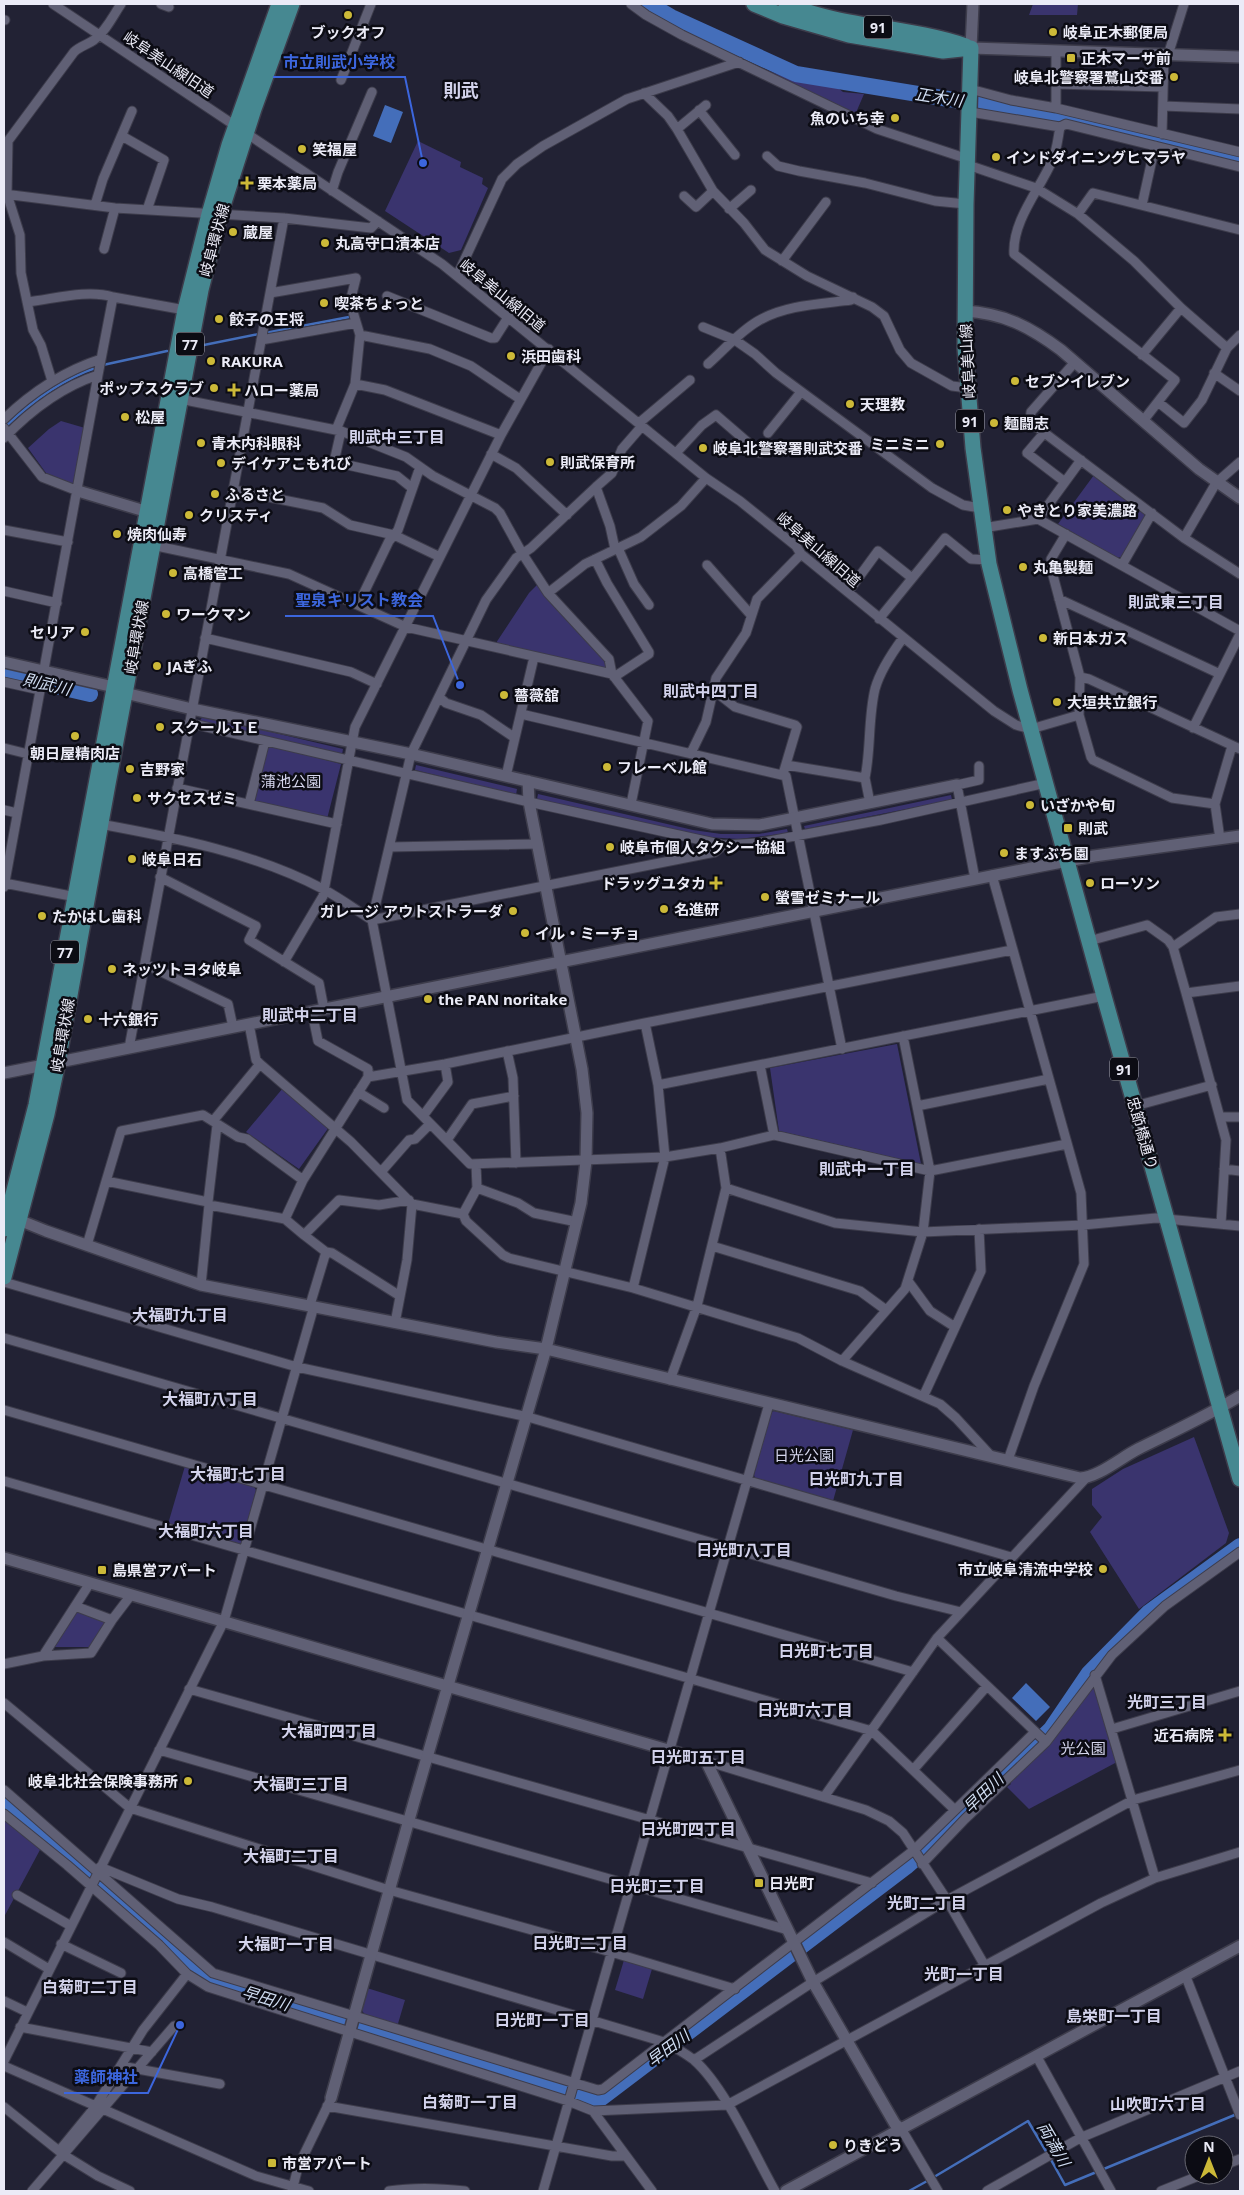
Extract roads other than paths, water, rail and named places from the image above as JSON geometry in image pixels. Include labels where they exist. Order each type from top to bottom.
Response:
[{"type":"main road","name":"岐阜環状線","points":[[51,1064],[100,824],[148,512],[185,310],[279,4]]},
{"type":"main road","name":"岐阜環状線","points":[[241,129],[292,4]]},
{"type":"main road","name":"91","points":[[754,4],[784,16],[849,35],[943,51],[971,48]]},
{"type":"main road","name":"91","points":[[786,4],[852,23],[945,39],[971,48]]},
{"type":"main road","name":"岐阜美山線","points":[[971,48],[964,311],[968,388],[980,508],[988,560],[1030,728]]},
{"type":"main road","name":"岐阜環状線","points":[[4,1277],[9,1219],[47,1114],[51,1064],[76,897],[152,545],[214,214]]},
{"type":"main road","name":"忠節橋通り","points":[[1030,728],[1240,1479]]},
{"type":"street","name":"岐阜美山線旧道","points":[[53,4],[378,221],[457,276],[706,478],[740,501],[796,546],[802,554],[994,711],[1016,725],[1030,728]]},
{"type":"street","points":[[52,381],[41,345],[33,330],[21,273],[20,235],[6,194],[6,142],[74,52],[80,46],[93,40],[100,34],[121,4]]},
{"type":"street","points":[[341,80],[370,4]]},
{"type":"street","points":[[631,4],[657,22],[877,129],[1036,188],[1078,214],[1134,261],[1181,308],[1227,348]]},
{"type":"street","points":[[973,4],[971,48],[1240,57]]},
{"type":"street","points":[[1162,134],[1166,55],[1184,4]]},
{"type":"street","points":[[1056,51],[1056,108]]},
{"type":"street","points":[[457,276],[502,179],[517,164],[543,146],[618,103],[674,82],[739,62]]},
{"type":"street","points":[[1056,84],[1163,87]]},
{"type":"street","points":[[332,191],[338,172],[372,92]]},
{"type":"street","points":[[644,93],[668,116],[713,191],[765,250],[807,276],[853,296],[872,307],[884,316],[900,350],[911,363],[952,386],[968,388]]},
{"type":"street","points":[[970,100],[1011,100],[1056,108],[1240,152]]},
{"type":"street","points":[[970,100],[1060,126],[1066,124],[1240,167]]},
{"type":"street","points":[[1163,106],[1240,109]]},
{"type":"street","points":[[677,129],[703,108],[735,155]]},
{"type":"street","points":[[95,205],[103,179],[132,111]]},
{"type":"street","points":[[1060,126],[1053,160],[1036,188],[1023,216],[1014,246],[1014,254],[1175,380],[1143,420]]},
{"type":"street","points":[[122,136],[164,160],[146,210]]},
{"type":"street","points":[[1142,205],[1155,146]]},
{"type":"street","points":[[767,156],[778,166],[865,183],[935,201],[966,204]]},
{"type":"street","points":[[729,209],[752,190]]},
{"type":"street","points":[[684,196],[696,207],[713,191]]},
{"type":"street","points":[[1078,214],[1093,193],[1240,230]]},
{"type":"street","points":[[6,194],[115,208],[284,218],[371,228],[378,221]]},
{"type":"street","points":[[782,261],[826,202]]},
{"type":"street","points":[[104,249],[115,208]]},
{"type":"street","points":[[129,1048],[284,218]]},
{"type":"street","points":[[270,293],[356,278],[350,302],[360,335],[355,384],[338,430],[334,462],[397,476],[412,488]]},
{"type":"street","points":[[27,302],[86,294],[106,294],[113,297],[185,310]]},
{"type":"street","points":[[387,296],[491,338],[495,338],[508,316]]},
{"type":"street","points":[[708,364],[749,327],[767,316],[798,307],[851,300],[853,296]]},
{"type":"street","points":[[76,897],[4,885],[113,297]]},
{"type":"street","points":[[1142,355],[1181,308]]},
{"type":"street","points":[[964,311],[1004,317],[1042,336],[1216,483],[1240,498]]},
{"type":"street","points":[[262,336],[356,323]]},
{"type":"street","points":[[703,327],[735,340],[801,392],[932,488],[964,505],[980,508]]},
{"type":"street","points":[[360,335],[416,346],[454,359],[484,374],[520,399]]},
{"type":"street","points":[[1158,402],[1184,423],[1202,400],[1227,348],[1240,335]]},
{"type":"street","points":[[284,962],[325,890],[355,727],[491,454],[548,349]]},
{"type":"street","points":[[1075,362],[1031,412],[1030,422],[1184,538],[1240,574]]},
{"type":"street","points":[[4,418],[34,392],[76,368],[100,366]]},
{"type":"street","points":[[100,366],[40,405],[6,433],[42,477],[78,491],[148,512]]},
{"type":"street","points":[[1214,374],[1240,391]]},
{"type":"street","points":[[690,380],[641,424],[622,450],[612,472],[531,548],[522,553],[486,600],[412,754],[372,920],[407,1100],[470,1164],[665,1157],[720,1148],[774,1135],[930,1171],[1067,1144]]},
{"type":"street","points":[[355,384],[386,390],[501,435]]},
{"type":"street","points":[[768,433],[801,392]]},
{"type":"street","points":[[180,400],[338,430],[406,457],[433,476],[495,508],[500,513],[522,553],[548,593],[609,659],[613,676],[648,721],[631,804]]},
{"type":"street","points":[[676,453],[702,425],[716,415],[760,453]]},
{"type":"street","points":[[1044,433],[1027,453],[1065,482]]},
{"type":"street","points":[[491,454],[516,468],[567,515]]},
{"type":"street","points":[[1038,518],[1081,460]]},
{"type":"street","points":[[1184,538],[1216,483],[1240,462]]},
{"type":"street","points":[[358,605],[389,541],[394,535],[420,467]]},
{"type":"street","points":[[548,593],[595,559],[641,537],[681,506],[706,478]]},
{"type":"street","points":[[596,487],[617,549],[621,551],[634,584],[649,605]]},
{"type":"street","points":[[234,490],[323,508],[350,525],[394,535],[440,558]]},
{"type":"street","points":[[1122,565],[1152,513]]},
{"type":"street","points":[[983,528],[1038,518],[1240,632],[1193,728]]},
{"type":"street","points":[[4,530],[68,542]]},
{"type":"street","points":[[1066,534],[1051,559],[1051,568],[1080,677],[1079,715],[1094,760],[1172,798],[1215,804]]},
{"type":"street","points":[[880,619],[945,538],[971,559],[988,560]]},
{"type":"street","points":[[152,545],[289,574],[406,627],[613,676],[649,654],[649,652],[595,559]]},
{"type":"street","points":[[848,592],[878,551],[912,578]]},
{"type":"street","points":[[691,753],[706,722],[716,678],[745,635],[757,599],[802,554]]},
{"type":"street","points":[[707,566],[752,615]]},
{"type":"street","points":[[4,591],[57,603]]},
{"type":"street","points":[[1060,599],[1220,674]]},
{"type":"street","points":[[205,638],[351,672],[377,684]]},
{"type":"street","points":[[870,803],[865,778],[874,692],[886,664],[903,638]]},
{"type":"street","points":[[506,776],[534,657]]},
{"type":"street","points":[[4,662],[42,681]]},
{"type":"street","points":[[1080,677],[1089,679],[1236,748],[1215,804],[1220,839]]},
{"type":"street","points":[[4,682],[42,681],[120,690],[192,709],[412,754],[712,824],[760,825],[957,785],[979,780],[979,766]]},
{"type":"street","points":[[712,689],[736,707],[795,724],[797,727],[783,774]]},
{"type":"street","points":[[440,698],[446,703],[481,716],[515,738]]},
{"type":"street","points":[[521,714],[783,774],[787,778],[842,1049]]},
{"type":"street","points":[[1030,728],[1079,715]]},
{"type":"street","points":[[189,723],[529,802],[724,844],[758,843],[881,820],[1046,783]]},
{"type":"street","points":[[249,804],[265,741]]},
{"type":"street","points":[[4,748],[28,754]]},
{"type":"street","points":[[786,765],[865,778]]},
{"type":"street","points":[[293,2190],[298,2167],[329,2102],[350,2032],[408,1822],[528,1417],[577,1222],[586,1161],[587,1113],[576,1037],[529,802],[528,781]]},
{"type":"street","points":[[957,785],[976,879]]},
{"type":"street","points":[[177,788],[337,824]]},
{"type":"street","points":[[4,810],[17,813]]},
{"type":"street","points":[[100,824],[168,836],[273,866],[325,890],[372,920],[715,852],[724,844]]},
{"type":"street","points":[[4,1073],[992,875],[1068,861],[1240,836]]},
{"type":"street","points":[[390,847],[538,844]]},
{"type":"street","points":[[992,875],[1081,1193],[1083,1225],[1084,1264],[1034,1386],[1008,1460]]},
{"type":"street","points":[[160,877],[256,926],[249,940],[319,983],[324,1009]]},
{"type":"street","points":[[1173,947],[1216,917],[1240,914]]},
{"type":"street","points":[[1089,942],[1147,924],[1168,940],[1173,947],[1222,1117],[1226,1140],[1221,1224]]},
{"type":"street","points":[[368,1077],[445,1064],[1012,950]]},
{"type":"street","points":[[145,964],[228,1004],[233,1027]]},
{"type":"street","points":[[1186,994],[1240,986]]},
{"type":"street","points":[[658,1085],[1104,996]]},
{"type":"street","points":[[285,1220],[303,1180],[368,1077],[368,1069],[318,1041],[312,1012]]},
{"type":"street","points":[[634,1288],[665,1157],[658,1085],[645,1023]]},
{"type":"street","points":[[249,1024],[256,1060],[335,1128],[410,1202],[407,1260],[395,1323]]},
{"type":"street","points":[[842,1360],[905,1289],[924,1232],[930,1171],[903,1036]]},
{"type":"street","points":[[508,1051],[513,1078],[516,1163]]},
{"type":"street","points":[[201,1285],[215,1123],[260,1064]]},
{"type":"street","points":[[423,1116],[448,1082],[445,1064]]},
{"type":"street","points":[[760,1065],[774,1135]]},
{"type":"street","points":[[917,1106],[1049,1079]]},
{"type":"street","points":[[1135,1106],[1212,1085]]},
{"type":"street","points":[[358,1092],[384,1108]]},
{"type":"street","points":[[447,1140],[472,1104],[514,1096]]},
{"type":"street","points":[[88,1245],[121,1131],[203,1115],[238,1137],[247,1139],[303,1180]]},
{"type":"street","points":[[1222,1117],[1240,1117]]},
{"type":"street","points":[[381,1172],[409,1140],[416,1139],[430,1124]]},
{"type":"street","points":[[670,1380],[697,1306],[726,1188],[720,1148]]},
{"type":"street","points":[[463,1214],[477,1188],[476,1164]]},
{"type":"street","points":[[1224,1168],[1240,1171]]},
{"type":"street","points":[[106,1181],[285,1220],[326,1252],[332,1253],[400,1296]]},
{"type":"street","points":[[477,1188],[518,1203],[534,1213],[577,1222]]},
{"type":"street","points":[[726,1188],[835,1223],[924,1232],[1083,1225],[1167,1218],[1240,1226]]},
{"type":"street","points":[[304,1235],[339,1200],[379,1205],[410,1202],[463,1214]]},
{"type":"street","points":[[463,1214],[466,1221],[503,1255],[634,1288],[798,1338],[940,1404],[956,1418],[992,1457]]},
{"type":"street","points":[[9,1219],[201,1285],[496,1342],[546,1349],[769,1404],[1086,1478]]},
{"type":"street","points":[[924,1396],[981,1271],[979,1229]]},
{"type":"street","points":[[712,1246],[860,1291],[886,1310]]},
{"type":"street","points":[[4,2061],[224,1621],[297,1367],[326,1252]]},
{"type":"street","points":[[908,1281],[930,1311],[955,1326]]},
{"type":"street","points":[[4,1282],[297,1367],[528,1417],[1011,1557]]},
{"type":"street","points":[[4,1338],[960,1612]]},
{"type":"street","points":[[824,1796],[938,1638],[960,1612],[1086,1478],[1137,1449],[1220,1408],[1240,1396]]},
{"type":"street","points":[[543,2191],[554,2146],[612,1952],[769,1404]]},
{"type":"street","points":[[4,1410],[913,1672]]},
{"type":"street","points":[[4,1481],[872,1731],[955,1810]]},
{"type":"street","points":[[921,1862],[1045,1741],[1112,1655],[1165,1606],[1240,1552]]},
{"type":"street","points":[[4,1558],[670,1750],[866,1810],[889,1821],[903,1833],[947,1900],[985,1966]]},
{"type":"street","points":[[43,1656],[90,1583]]},
{"type":"street","points":[[4,1664],[43,1656],[91,1652],[131,1595]]},
{"type":"street","points":[[75,1606],[112,1620]]},
{"type":"street","points":[[938,1638],[1045,1741]]},
{"type":"street","points":[[1095,1675],[1134,1800],[1139,1827],[1155,1878]]},
{"type":"street","points":[[913,1770],[987,1686]]},
{"type":"street","points":[[189,1689],[872,1883]]},
{"type":"street","points":[[1112,1729],[1240,1692]]},
{"type":"street","points":[[4,1703],[130,1808],[389,1890],[612,1952],[735,1989]]},
{"type":"street","points":[[4,1814],[95,1877],[213,1973],[592,2090],[604,2089],[669,2045],[735,1989],[796,1947],[872,1883],[915,1851],[1036,1733]]},
{"type":"street","points":[[159,1750],[788,1930]]},
{"type":"street","points":[[706,1761],[813,1982],[895,2124],[902,2130],[938,2191]]},
{"type":"street","points":[[694,2060],[813,1982],[947,1900],[1134,1800],[1240,1770]]},
{"type":"street","points":[[4,1790],[95,1877],[187,1974],[208,1987],[568,2099],[593,2111],[652,2191]]},
{"type":"street","points":[[593,2111],[727,2105],[1101,1904],[1155,1878],[1240,1852]]},
{"type":"street","points":[[95,1877],[128,1880],[178,1899],[212,1907],[371,1956],[592,2019],[669,2045],[694,2060],[709,2077],[727,2105],[775,2191]]},
{"type":"street","points":[[17,1895],[71,1926]]},
{"type":"street","points":[[4,1942],[49,1969]]},
{"type":"street","points":[[61,1944],[121,1973]]},
{"type":"street","points":[[786,2191],[1186,1977],[1240,1946]]},
{"type":"street","points":[[98,2108],[120,2066],[143,2030],[187,1974]]},
{"type":"street","points":[[1186,1977],[1239,2112]]},
{"type":"street","points":[[4,2001],[27,2012]]},
{"type":"street","points":[[32,2191],[98,2108],[138,2069],[174,2026]]},
{"type":"street","points":[[20,2027],[152,2052]]},
{"type":"street","points":[[1037,2057],[1080,2138],[1111,2191]]},
{"type":"street","points":[[4,2066],[256,2176],[293,2190],[308,2191]]},
{"type":"street","points":[[120,2066],[220,2084]]},
{"type":"street","points":[[987,2191],[1080,2138],[1240,2071]]},
{"type":"street","points":[[329,2102],[554,2146],[612,2156],[626,2156]]},
{"type":"street","points":[[4,2107],[61,2153],[98,2176],[130,2191]]},
{"type":"street","points":[[1161,2191],[1184,2182]]},
{"type":"street","points":[[390,2191],[404,2189],[464,2191]]},
{"type":"water","points":[[385,105],[403,112],[391,143],[373,136]]},
{"type":"water","points":[[1026,1683],[1050,1707],[1036,1721],[1012,1698]]},
{"type":"waterway","name":"正木川","points":[[649,4],[671,17],[796,74],[1058,117],[1240,160]]},
{"type":"waterway","points":[[265,333],[349,317]]},
{"type":"waterway","points":[[199,346],[259,334]]},
{"type":"waterway","points":[[103,365],[167,351]]},
{"type":"waterway","points":[[5,427],[26,408],[60,384],[98,367]]},
{"type":"waterway","name":"則武川","points":[[4,674],[90,694]]},
{"type":"waterway","name":"早田川","points":[[4,1805],[212,1982],[599,2100],[906,1867],[1051,1729],[1089,1673],[1148,1613],[1240,1546]]},
{"type":"waterway","name":"両満川","points":[[1050,2158],[1065,2185],[1237,2114]]},
{"type":"waterway","name":"両満川","points":[[934,2177],[1028,2121],[1047,2153]]},
{"type":"waterway","name":"両満川","points":[[909,2191],[929,2180]]},
{"type":"place","name":"ブックオフ","points":[[348,15]]},
{"type":"place","name":"岐阜正木郵便局","points":[[1053,32]]},
{"type":"place","name":"正木マーサ前","points":[[1071,58]]},
{"type":"place","name":"岐阜北警察署鷺山交番","points":[[1174,77]]},
{"type":"place","name":"魚のいち幸","points":[[895,118]]},
{"type":"place","name":"笑福屋","points":[[302,149]]},
{"type":"place","name":"インドダイニングヒマラヤ","points":[[996,157]]},
{"type":"place","name":"市立則武小学校","points":[[423,163]]},
{"type":"place","name":"栗本薬局","points":[[247,183]]},
{"type":"place","name":"蔵屋","points":[[233,232]]},
{"type":"place","name":"丸高守口漬本店","points":[[325,243]]},
{"type":"place","name":"喫茶ちょっと","points":[[324,303]]},
{"type":"place","name":"餃子の王将","points":[[219,319]]},
{"type":"place","name":"浜田歯科","points":[[511,356]]},
{"type":"place","name":"RAKURA","points":[[211,361]]},
{"type":"place","name":"セブンイレブン","points":[[1015,381]]},
{"type":"place","name":"ポップスクラブ","points":[[214,388]]},
{"type":"place","name":"ハロー薬局","points":[[234,390]]},
{"type":"place","name":"天理教","points":[[850,404]]},
{"type":"place","name":"松屋","points":[[125,417]]},
{"type":"place","name":"麺闘志","points":[[994,423]]},
{"type":"place","name":"青木内科眼科","points":[[201,443]]},
{"type":"place","name":"ミニミニ","points":[[940,444]]},
{"type":"place","name":"岐阜北警察署則武交番","points":[[703,448]]},
{"type":"place","name":"則武保育所","points":[[550,462]]},
{"type":"place","name":"デイケアこもれび","points":[[221,463]]},
{"type":"place","name":"ふるさと","points":[[215,494]]},
{"type":"place","name":"やきとり家美濃路","points":[[1007,510]]},
{"type":"place","name":"クリスティ","points":[[189,515]]},
{"type":"place","name":"焼肉仙寿","points":[[117,534]]},
{"type":"place","name":"丸亀製麺","points":[[1023,567]]},
{"type":"place","name":"高橋管工","points":[[173,573]]},
{"type":"place","name":"ワークマン","points":[[166,614]]},
{"type":"place","name":"セリア","points":[[85,632]]},
{"type":"place","name":"新日本ガス","points":[[1043,638]]},
{"type":"place","name":"JAぎふ","points":[[157,666]]},
{"type":"place","name":"聖泉キリスト教会","points":[[460,685]]},
{"type":"place","name":"薔薇舘","points":[[504,695]]},
{"type":"place","name":"大垣共立銀行","points":[[1057,702]]},
{"type":"place","name":"スクールＩＥ","points":[[160,727]]},
{"type":"place","name":"朝日屋精肉店","points":[[75,736]]},
{"type":"place","name":"フレーベル館","points":[[607,767]]},
{"type":"place","name":"吉野家","points":[[130,769]]},
{"type":"place","name":"サクセスゼミ","points":[[137,798]]},
{"type":"place","name":"いざかや旬","points":[[1030,805]]},
{"type":"place","name":"則武","points":[[1068,828]]},
{"type":"place","name":"岐阜市個人タクシー協組","points":[[610,847]]},
{"type":"place","name":"ますぶち園","points":[[1004,853]]},
{"type":"place","name":"岐阜日石","points":[[132,859]]},
{"type":"place","name":"ドラッグユタカ","points":[[716,883]]},
{"type":"place","name":"ローソン","points":[[1090,883]]},
{"type":"place","name":"螢雪ゼミナール","points":[[765,897]]},
{"type":"place","name":"名進研","points":[[664,909]]},
{"type":"place","name":"ガレージ アウトストラーダ","points":[[513,911]]},
{"type":"place","name":"たかはし歯科","points":[[42,916]]},
{"type":"place","name":"イル・ミーチョ","points":[[525,933]]},
{"type":"place","name":"ネッツトヨタ岐阜","points":[[112,969]]},
{"type":"place","name":"the PAN noritake","points":[[428,999]]},
{"type":"place","name":"十六銀行","points":[[88,1019]]},
{"type":"place","name":"市立岐阜清流中学校","points":[[1103,1569]]},
{"type":"place","name":"島県営アパート","points":[[102,1570]]},
{"type":"place","name":"近石病院","points":[[1225,1735]]},
{"type":"place","name":"岐阜北社会保険事務所","points":[[188,1781]]},
{"type":"place","name":"日光町","points":[[759,1883]]},
{"type":"place","name":"薬師神社","points":[[180,2025]]},
{"type":"place","name":"りきどう","points":[[833,2145]]},
{"type":"place","name":"市営アパート","points":[[272,2163]]},
{"type":"district","name":"則武","points":[[461,90]]},
{"type":"district","name":"則武中三丁目","points":[[397,437]]},
{"type":"district","name":"則武東三丁目","points":[[1176,602]]},
{"type":"district","name":"則武中四丁目","points":[[711,691]]},
{"type":"district","name":"則武中二丁目","points":[[310,1015]]},
{"type":"district","name":"則武中一丁目","points":[[867,1169]]},
{"type":"district","name":"大福町九丁目","points":[[180,1315]]},
{"type":"district","name":"大福町八丁目","points":[[210,1399]]},
{"type":"district","name":"大福町七丁目","points":[[238,1474]]},
{"type":"district","name":"日光町九丁目","points":[[856,1479]]},
{"type":"district","name":"大福町六丁目","points":[[206,1531]]},
{"type":"district","name":"日光町八丁目","points":[[744,1550]]},
{"type":"district","name":"日光町七丁目","points":[[826,1651]]},
{"type":"district","name":"光町三丁目","points":[[1167,1702]]},
{"type":"district","name":"日光町六丁目","points":[[805,1710]]},
{"type":"district","name":"大福町四丁目","points":[[329,1731]]},
{"type":"district","name":"日光町五丁目","points":[[698,1757]]},
{"type":"district","name":"大福町三丁目","points":[[301,1784]]},
{"type":"district","name":"日光町四丁目","points":[[688,1829]]},
{"type":"district","name":"大福町二丁目","points":[[291,1856]]},
{"type":"district","name":"日光町三丁目","points":[[657,1886]]},
{"type":"district","name":"光町二丁目","points":[[927,1903]]},
{"type":"district","name":"日光町二丁目","points":[[580,1943]]},
{"type":"district","name":"大福町一丁目","points":[[286,1944]]},
{"type":"district","name":"光町一丁目","points":[[964,1974]]},
{"type":"district","name":"白菊町二丁目","points":[[90,1987]]},
{"type":"district","name":"島栄町一丁目","points":[[1114,2016]]},
{"type":"district","name":"日光町一丁目","points":[[542,2020]]},
{"type":"district","name":"白菊町一丁目","points":[[470,2102]]},
{"type":"district","name":"山吹町六丁目","points":[[1158,2104]]},
{"type":"park label","name":"蒲池公園","points":[[291,781]]},
{"type":"park label","name":"日光公園","points":[[804,1455]]},
{"type":"park label","name":"光公園","points":[[1083,1748]]}]
